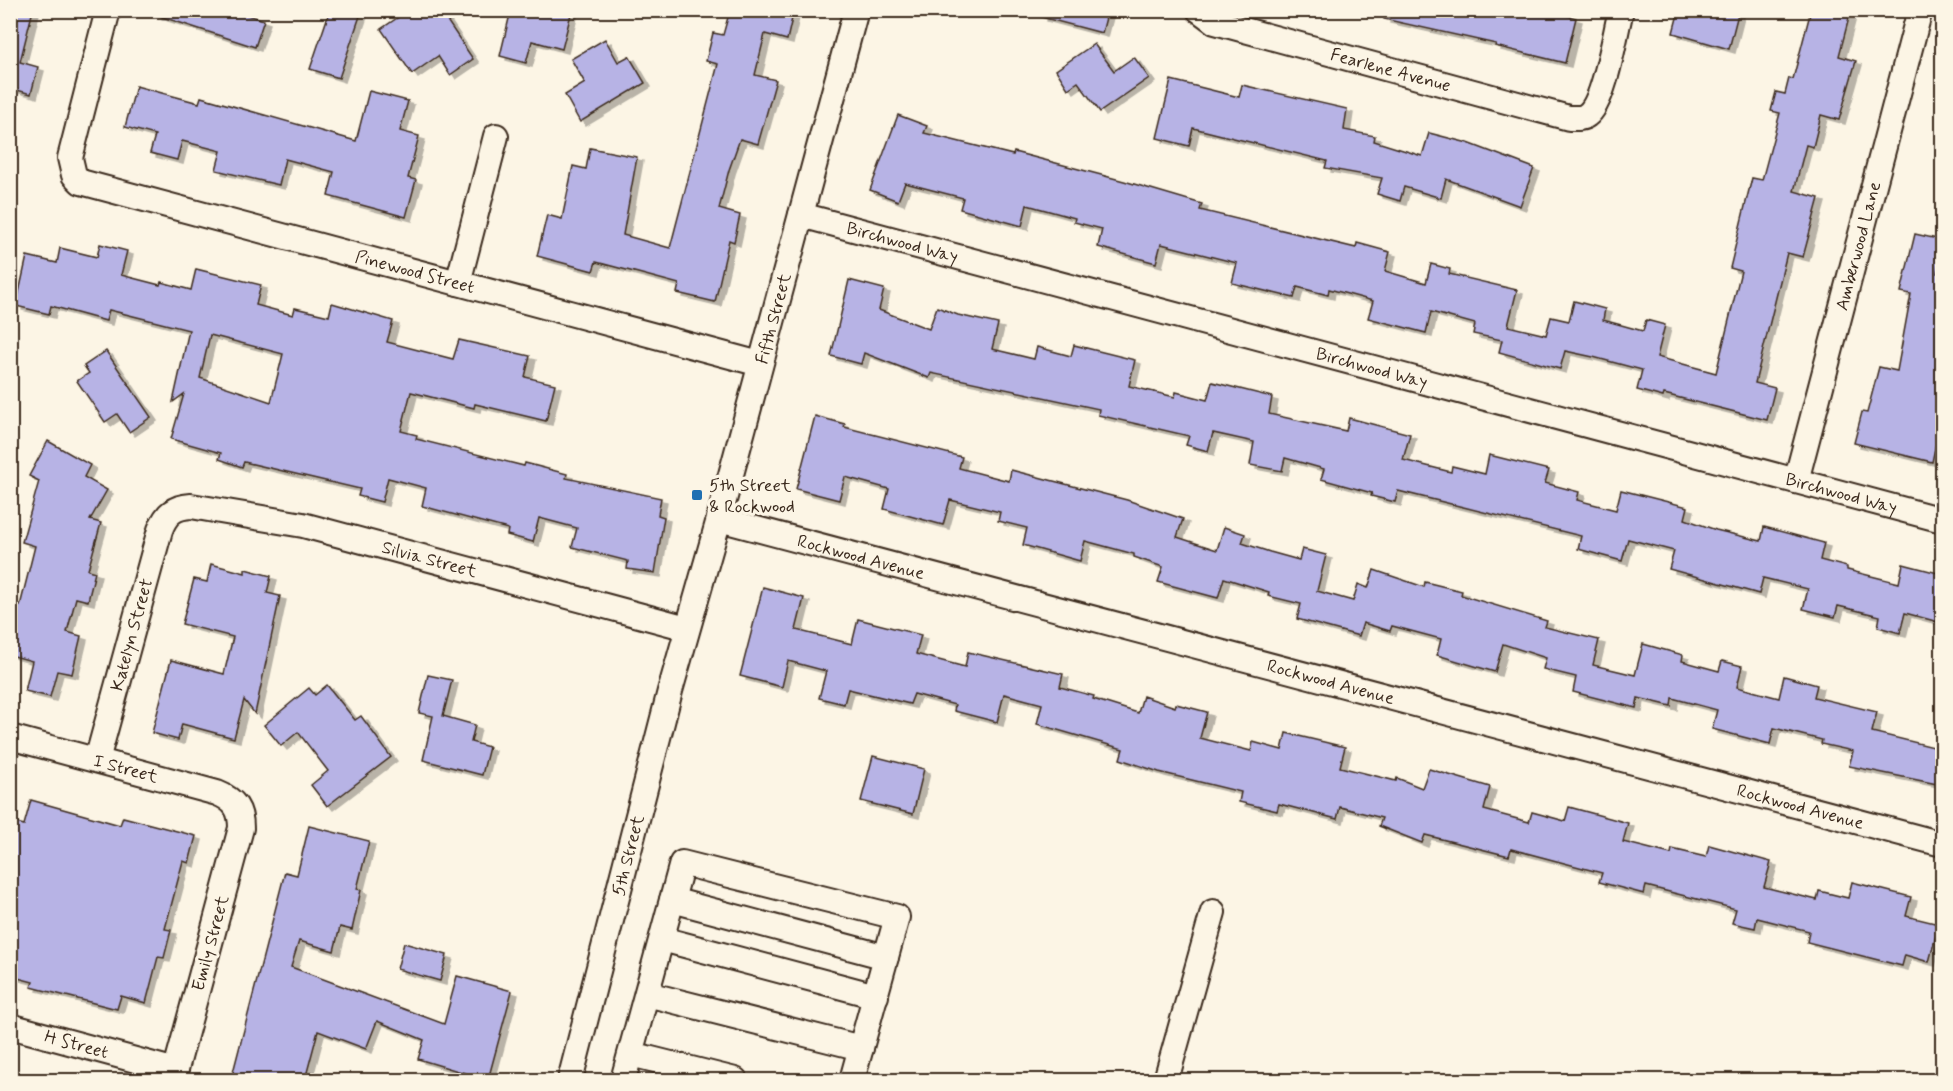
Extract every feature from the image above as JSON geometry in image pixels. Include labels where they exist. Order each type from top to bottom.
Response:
[{"type":"street","name":"Pinewood Street","points":[[108,10],[70,158],[74,175],[91,185],[760,364]]},
{"type":"street","name":"Fifth Street","points":[[687,628],[719,519],[856,10]]},
{"type":"street","name":"Fearlene Avenue","points":[[1200,11],[1215,22],[1569,118],[1586,116],[1598,100],[1621,10]]},
{"type":"street","name":"Amberwood Lane","points":[[1796,481],[1920,10]]},
{"type":"street","points":[[458,283],[496,136]]},
{"type":"street","name":"Birchwood Way","points":[[801,215],[1942,520]]},
{"type":"street","name":"Silvia Street","points":[[170,512],[191,506],[303,525],[687,628]]},
{"type":"street","name":"Katelyn Street","points":[[97,760],[160,530],[170,512]]},
{"type":"street","name":"Rockwood Avenue","points":[[719,519],[1942,844]]},
{"type":"street","name":"5th Street","points":[[570,1080],[687,628]]},
{"type":"street","name":"I Street","points":[[10,737],[218,793],[229,798],[237,806]]},
{"type":"street","name":"Emily Street","points":[[175,1076],[241,828],[237,806]]},
{"type":"street","points":[[623,1080],[682,863],[897,917],[861,1048],[855,1080]]},
{"type":"street","points":[[672,900],[886,957]]},
{"type":"street","points":[[1166,1080],[1213,912]]},
{"type":"street","points":[[662,939],[876,996]]},
{"type":"street","points":[[647,993],[861,1048]]},
{"type":"street","name":"H Street","points":[[10,1026],[175,1076]]},
{"type":"street","points":[[630,1054],[735,1080]]},
{"type":"building","points":[[10,10],[33,10],[20,62],[38,67],[31,94],[10,88]]},
{"type":"building","points":[[157,10],[245,10],[244,14],[264,20],[255,47],[156,15]]},
{"type":"building","points":[[330,10],[362,10],[339,78],[310,69]]},
{"type":"building","points":[[409,10],[440,10],[473,59],[450,75],[438,56],[412,74],[381,29]]},
{"type":"building","points":[[511,10],[572,10],[562,49],[532,41],[526,63],[500,56]]},
{"type":"building","points":[[730,10],[779,10],[793,14],[787,40],[765,34],[755,75],[776,80],[758,144],[740,139],[729,170],[719,209],[740,215],[734,242],[729,240],[715,302],[677,293],[679,284],[596,262],[593,271],[537,256],[547,215],[562,219],[573,166],[586,169],[590,148],[637,157],[623,235],[670,248],[718,64],[706,61],[713,33],[723,35]]},
{"type":"building","points":[[1042,10],[1108,10],[1102,33],[1041,17]]},
{"type":"building","points":[[1385,10],[1547,10],[1576,18],[1565,63],[1495,46],[1496,44],[1384,19]]},
{"type":"building","points":[[1679,10],[1739,10],[1729,49],[1673,33]]},
{"type":"building","points":[[1811,10],[1851,10],[1839,56],[1856,61],[1839,120],[1821,115],[1813,147],[1806,145],[1794,191],[1819,198],[1803,257],[1787,253],[1755,383],[1775,388],[1767,420],[1664,394],[1663,397],[1637,390],[1642,370],[1593,357],[1565,351],[1560,369],[1499,352],[1502,340],[1473,334],[1475,324],[1431,312],[1426,333],[1368,318],[1373,301],[1329,289],[1328,295],[1297,287],[1294,298],[1232,283],[1237,263],[1161,244],[1156,263],[1098,247],[1102,229],[1074,222],[1075,218],[1027,205],[1022,226],[960,209],[963,198],[905,183],[898,201],[870,190],[898,115],[927,126],[924,133],[1013,155],[1014,152],[1124,181],[1202,204],[1200,210],[1356,248],[1357,243],[1390,252],[1385,271],[1426,283],[1431,264],[1450,269],[1449,274],[1517,290],[1508,326],[1546,335],[1551,317],[1569,321],[1574,301],[1605,309],[1603,320],[1643,331],[1646,320],[1665,325],[1657,357],[1716,373],[1741,271],[1730,268],[1752,178],[1762,180],[1780,113],[1771,111],[1776,92],[1785,94],[1789,78],[1793,79]]},
{"type":"building","points":[[605,39],[618,62],[629,56],[645,83],[580,122],[565,95],[585,83],[571,59]]},
{"type":"building","points":[[1094,44],[1114,71],[1134,57],[1149,78],[1100,112],[1078,82],[1068,89],[1056,70]]},
{"type":"building","points":[[1171,80],[1239,97],[1242,85],[1347,109],[1344,130],[1375,136],[1374,141],[1422,156],[1429,133],[1468,143],[1534,168],[1520,206],[1446,179],[1441,198],[1404,187],[1400,201],[1377,194],[1382,178],[1325,168],[1327,161],[1193,128],[1189,146],[1157,138]]},
{"type":"building","points":[[136,86],[199,103],[201,97],[356,141],[369,91],[408,101],[400,131],[419,136],[408,178],[416,180],[406,217],[328,196],[334,172],[285,159],[279,185],[216,170],[221,151],[182,141],[177,160],[150,153],[155,135],[125,127]]},
{"type":"building","points":[[1915,234],[1942,240],[1937,273],[1941,273],[1938,291],[1942,292],[1942,416],[1932,462],[1854,443],[1862,412],[1867,413],[1879,367],[1897,371],[1911,294],[1901,292]]},
{"type":"building","points":[[100,244],[127,251],[121,275],[160,285],[161,282],[191,290],[196,269],[261,285],[256,305],[293,315],[295,308],[329,316],[332,303],[393,321],[387,342],[453,359],[459,340],[530,356],[525,377],[555,384],[546,421],[475,404],[474,408],[411,392],[401,431],[417,435],[416,439],[524,466],[525,463],[567,474],[566,478],[661,498],[658,515],[664,517],[655,573],[627,569],[628,561],[572,547],[577,528],[539,518],[533,542],[507,535],[508,529],[422,506],[426,488],[388,478],[382,502],[358,496],[360,489],[244,462],[242,467],[219,459],[221,453],[171,439],[184,394],[173,402],[189,330],[109,310],[106,321],[51,306],[49,314],[16,306],[27,256],[57,263],[60,248],[97,257]],"holes":[[[210,335],[283,354],[271,402],[200,378]]]},
{"type":"building","points":[[849,280],[884,289],[879,310],[929,329],[937,307],[958,315],[998,324],[992,349],[1034,359],[1037,347],[1071,356],[1074,345],[1135,360],[1129,386],[1175,397],[1176,392],[1207,400],[1212,382],[1272,397],[1269,414],[1346,431],[1349,418],[1410,434],[1403,460],[1451,472],[1452,466],[1485,474],[1489,455],[1549,470],[1545,483],[1579,492],[1577,500],[1616,510],[1621,490],[1688,507],[1685,519],[1716,530],[1761,541],[1764,527],[1824,543],[1820,560],[1847,567],[1847,570],[1899,583],[1903,564],[1942,574],[1942,623],[1905,613],[1900,633],[1878,627],[1880,616],[1838,606],[1835,617],[1803,609],[1808,589],[1763,578],[1759,594],[1669,569],[1674,551],[1628,539],[1622,561],[1578,549],[1581,536],[1398,491],[1395,502],[1371,496],[1372,493],[1321,479],[1324,469],[1285,458],[1282,471],[1250,465],[1254,442],[1213,433],[1208,451],[1186,445],[1189,436],[1098,415],[1099,409],[931,373],[929,378],[864,353],[861,364],[831,356]]},
{"type":"building","points":[[106,351],[151,417],[129,432],[117,414],[105,422],[77,381],[89,373],[84,366]]},
{"type":"building","points":[[815,416],[845,424],[844,427],[962,457],[959,468],[1009,481],[1011,470],[1127,500],[1183,519],[1177,537],[1217,550],[1224,527],[1245,534],[1242,543],[1299,560],[1302,549],[1326,555],[1317,591],[1353,601],[1358,584],[1368,588],[1374,570],[1424,587],[1425,582],[1462,591],[1461,595],[1547,621],[1545,627],[1599,640],[1593,665],[1635,675],[1643,644],[1683,655],[1682,661],[1719,671],[1722,661],[1742,666],[1737,687],[1779,698],[1784,676],[1817,685],[1814,697],[1877,712],[1872,732],[1942,749],[1942,785],[1849,766],[1853,751],[1821,744],[1822,740],[1774,728],[1770,744],[1712,729],[1717,710],[1672,698],[1671,706],[1638,698],[1636,708],[1573,692],[1576,677],[1543,669],[1546,658],[1503,644],[1495,672],[1437,655],[1441,639],[1392,626],[1390,631],[1363,623],[1359,636],[1297,619],[1301,604],[1268,596],[1269,592],[1224,578],[1218,598],[1158,582],[1163,567],[1134,557],[1134,554],[1085,541],[1080,561],[1023,545],[1027,528],[998,521],[1000,512],[950,500],[943,525],[884,509],[889,489],[845,477],[839,500],[796,489]]},
{"type":"building","points":[[48,441],[90,465],[84,477],[107,490],[90,520],[101,523],[88,570],[95,572],[88,601],[76,598],[67,632],[81,636],[72,674],[57,671],[50,697],[25,691],[32,661],[10,655],[10,604],[20,606],[35,546],[22,542],[39,481],[29,476]]},
{"type":"building","points":[[211,564],[245,573],[245,569],[271,576],[267,593],[280,596],[255,714],[244,700],[234,738],[182,724],[178,740],[152,733],[171,660],[224,674],[233,637],[182,624],[194,579],[207,582]]},
{"type":"building","points":[[763,587],[804,598],[796,630],[852,644],[858,619],[921,635],[916,654],[965,667],[968,652],[1063,674],[1060,687],[1094,696],[1093,699],[1138,713],[1143,696],[1175,707],[1176,704],[1207,712],[1200,738],[1251,751],[1253,742],[1282,750],[1286,733],[1345,747],[1340,767],[1396,781],[1397,778],[1422,788],[1429,769],[1490,787],[1484,810],[1529,822],[1532,812],[1565,821],[1569,807],[1628,823],[1623,842],[1671,854],[1672,849],[1706,857],[1709,845],[1771,862],[1764,887],[1817,900],[1819,891],[1848,898],[1852,882],[1911,897],[1906,916],[1939,924],[1929,962],[1905,955],[1902,966],[1807,942],[1809,931],[1757,918],[1755,928],[1732,923],[1736,909],[1646,886],[1644,894],[1599,882],[1602,873],[1511,849],[1509,856],[1425,835],[1422,843],[1379,826],[1382,818],[1340,807],[1337,819],[1279,804],[1277,811],[1239,802],[1241,792],[1159,772],[1120,759],[1123,749],[1037,724],[1042,704],[1004,694],[997,722],[954,711],[955,705],[914,694],[910,704],[848,689],[844,704],[819,698],[826,671],[788,661],[782,687],[740,676]]},
{"type":"building","points":[[428,675],[452,680],[443,716],[475,725],[471,742],[489,747],[482,775],[423,760],[433,716],[419,713]]},
{"type":"building","points":[[327,685],[355,720],[361,716],[391,757],[327,806],[311,785],[328,771],[298,732],[281,746],[264,725],[309,688],[315,695]]},
{"type":"building","points":[[873,756],[924,769],[913,814],[861,801]]},
{"type":"building","points":[[31,800],[120,825],[123,817],[196,836],[189,863],[183,861],[165,929],[171,930],[164,958],[158,957],[146,1003],[121,996],[117,1009],[31,987],[33,982],[10,976],[10,821],[24,825]]},
{"type":"building","points":[[309,826],[369,841],[357,889],[361,890],[352,930],[340,927],[334,951],[299,941],[291,967],[444,1024],[457,976],[512,991],[488,1080],[418,1059],[424,1040],[377,1021],[366,1049],[318,1031],[305,1080],[231,1080],[285,872],[297,875]]},
{"type":"building","points":[[404,943],[447,955],[440,981],[397,969]]},
{"type":"place","name":"5th Street & Rockwood","points":[[697,495]]}]
